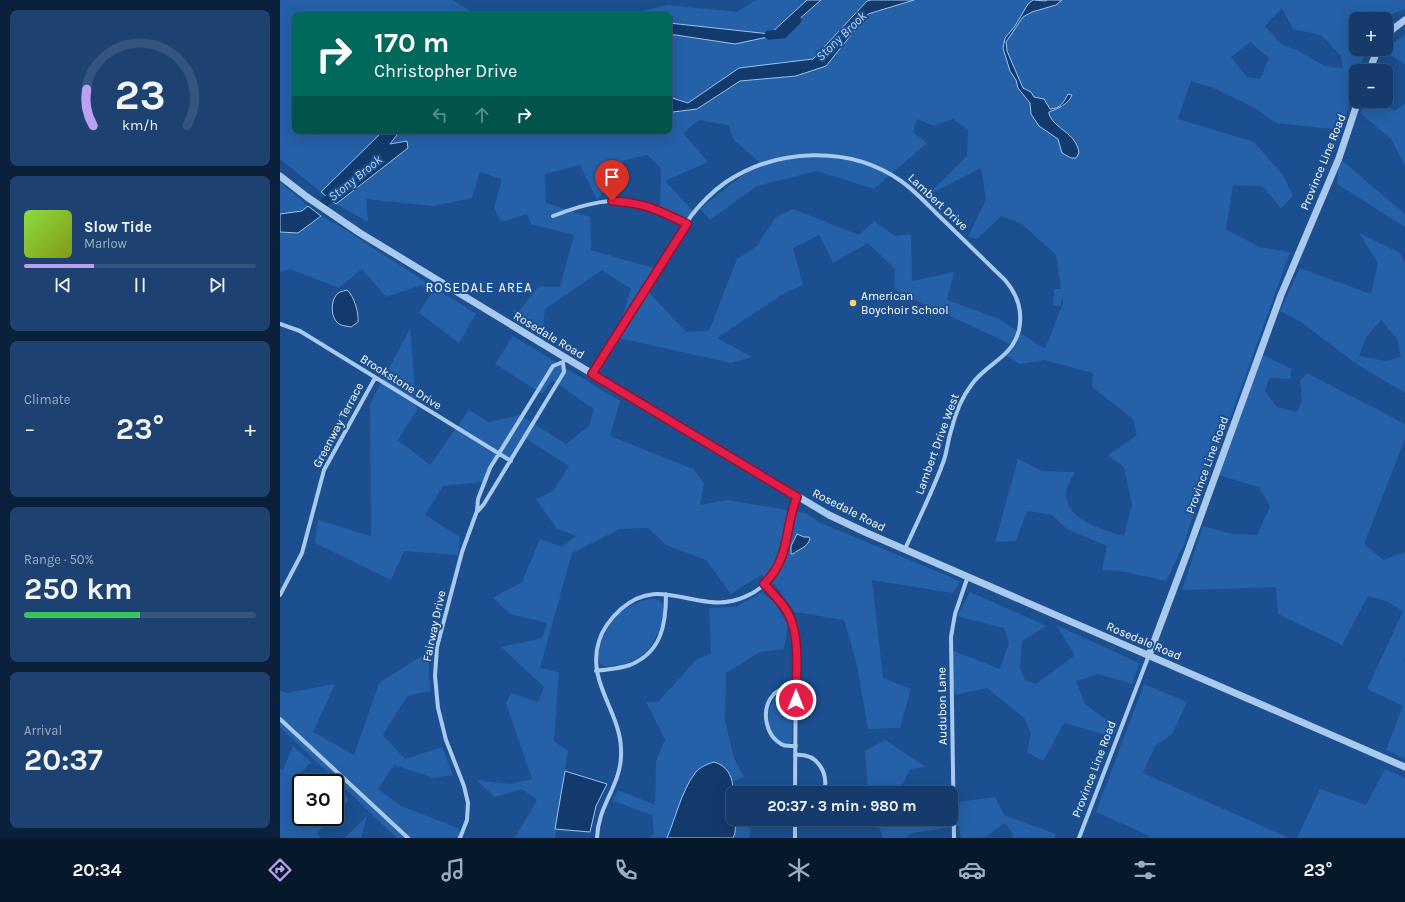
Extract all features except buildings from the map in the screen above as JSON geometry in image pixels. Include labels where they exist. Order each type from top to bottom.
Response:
[{"type":"street","points":[[1393,29],[1405,20]]},
{"type":"street","name":"Province Line Road","points":[[1080,838],[1188,551],[1281,295],[1339,158],[1356,108]]},
{"type":"street","name":"Lambert Drive","points":[[592,374],[699,207],[716,190],[735,176],[761,165],[789,157],[806,155],[837,156],[856,160],[887,172],[912,190],[998,273]]},
{"type":"street","name":"Rosedale Road","points":[[280,176],[330,214],[564,360],[592,374],[797,497],[843,522],[1149,654],[1405,767]]},
{"type":"street","points":[[553,216],[593,203],[624,201],[647,206],[687,224]]},
{"type":"street","name":"Lambert Drive West","points":[[905,550],[940,469],[955,417],[963,398],[972,383],[1008,352],[1019,331],[1020,315],[1017,299],[1010,285],[998,273]]},
{"type":"street","name":"Brookstone Drive","points":[[280,324],[300,331],[511,461]]},
{"type":"street","name":"Fairway Drive","points":[[460,838],[468,812],[467,795],[446,740],[436,694],[436,662],[440,632],[462,552],[477,511],[477,504],[486,478],[498,453],[553,366],[564,360],[564,372],[511,461],[484,504],[477,511]]},
{"type":"street","name":"Greenway Terrace","points":[[280,595],[303,549],[324,470],[375,378]]},
{"type":"street","points":[[597,838],[598,826],[602,812],[619,775],[622,756],[618,729],[600,686],[596,671],[598,643],[605,627],[624,607],[649,595],[666,594],[719,603],[738,600],[747,596],[764,584],[774,574],[785,549],[790,516],[797,497]]},
{"type":"street","name":"Audubon Lane","points":[[954,838],[951,637],[955,614],[968,576]]},
{"type":"street","points":[[764,584],[784,606],[793,624],[796,642],[795,786]]},
{"type":"street","points":[[596,671],[629,665],[651,650],[656,644],[663,629],[666,609],[666,594]]},
{"type":"street","points":[[796,684],[782,688],[773,695],[767,705],[766,718],[769,731],[777,741],[786,746],[796,746]]},
{"type":"street","points":[[280,719],[408,838]]},
{"type":"street","points":[[795,755],[813,758],[821,766],[825,778],[824,786]]},
{"type":"street","points":[[795,826],[795,838]]},
{"type":"shaded area","points":[[280,0],[453,0],[471,12],[292,12],[292,134],[380,134],[321,192],[280,159]]},
{"type":"shaded area","points":[[756,0],[807,0],[770,34],[672,23],[672,12],[638,12],[668,5],[737,12]]},
{"type":"shaded area","points":[[821,0],[871,0],[867,1],[813,59],[739,68],[688,103],[672,98],[672,34],[735,44],[782,34]]},
{"type":"shaded area","points":[[914,0],[1405,0],[1405,9],[1393,14],[1393,12],[1349,12],[1349,56],[1364,56],[1361,64],[1349,64],[1349,105],[1342,130],[1276,123],[1253,107],[1211,87],[1191,81],[1178,119],[1254,142],[1283,175],[1293,196],[1281,208],[1262,186],[1233,185],[1226,229],[1259,247],[1290,252],[1218,452],[1194,512],[1185,542],[1166,581],[1126,572],[1102,570],[1107,546],[1067,529],[1052,515],[1027,511],[1016,541],[995,542],[1018,459],[1042,471],[1075,472],[1066,492],[1068,504],[1073,512],[1088,523],[1106,531],[1124,536],[1132,504],[1124,467],[1108,455],[1137,435],[1133,419],[1092,387],[1093,373],[1044,360],[1020,364],[1005,355],[1013,345],[908,297],[894,288],[895,269],[868,243],[833,263],[819,235],[793,248],[803,285],[783,294],[717,338],[752,357],[731,363],[614,337],[621,322],[631,289],[602,270],[545,309],[543,329],[512,310],[519,311],[538,287],[560,287],[574,235],[531,224],[527,214],[501,222],[494,208],[502,179],[480,172],[472,198],[433,206],[366,199],[368,222],[336,204],[408,148],[389,145],[398,134],[672,134],[672,112],[697,109],[740,81],[796,76],[826,66],[868,14]],"holes":[[[1282,8],[1293,29],[1321,35],[1341,56],[1342,68],[1325,66],[1298,51],[1281,44],[1265,26]],[[1250,42],[1269,58],[1260,79],[1247,77],[1231,57]],[[917,119],[934,126],[953,119],[968,130],[967,156],[928,195],[981,168],[986,200],[968,237],[977,239],[1001,216],[1022,224],[1056,255],[1061,289],[1054,289],[1053,306],[1061,306],[1062,294],[1063,303],[1045,349],[999,319],[947,300],[954,272],[912,281],[911,234],[895,236],[874,221],[859,235],[793,209],[776,217],[757,246],[737,259],[709,331],[686,332],[644,287],[656,269],[591,250],[590,217],[546,203],[545,174],[580,165],[597,200],[625,160],[647,155],[661,168],[660,208],[688,224],[696,214],[665,181],[708,162],[683,133],[699,120],[728,125],[734,140],[759,162],[700,209],[710,220],[757,186],[817,171],[874,189],[927,143],[913,132]]]},
{"type":"shaded area","points":[[1405,35],[1405,64],[1392,56],[1393,43]]},
{"type":"shaded area","points":[[1405,104],[1405,166],[1391,139],[1360,113],[1363,108],[1391,108],[1394,111]]},
{"type":"shaded area","points":[[1339,158],[1405,214],[1405,227],[1337,184]]},
{"type":"shaded area","points":[[280,182],[308,206],[302,211],[280,214]]},
{"type":"shaded area","points":[[321,216],[476,314],[459,343],[419,313],[432,293],[422,285],[386,297],[362,269],[339,288],[290,269],[280,272],[280,232],[298,233]]},
{"type":"shaded area","points":[[1359,233],[1400,253],[1405,263],[1405,393],[1358,365],[1301,322],[1280,311],[1300,268],[1371,294],[1378,263]],"holes":[[[1381,320],[1397,339],[1401,357],[1385,361],[1359,356],[1366,337]]]},
{"type":"shaded area","points":[[410,329],[417,410],[398,440],[430,465],[469,410],[488,422],[520,415],[566,444],[589,426],[594,409],[552,380],[542,394],[495,364],[513,336],[620,401],[610,436],[693,469],[704,483],[700,505],[727,500],[805,513],[821,523],[960,581],[953,593],[872,580],[883,678],[911,689],[900,728],[868,729],[856,661],[844,620],[795,612],[775,585],[761,575],[731,594],[706,560],[666,545],[648,528],[620,529],[572,553],[540,668],[559,672],[554,741],[568,751],[555,838],[515,838],[537,800],[522,789],[495,797],[476,780],[510,784],[532,779],[506,703],[511,693],[538,702],[544,687],[501,647],[542,638],[547,623],[510,614],[493,598],[522,582],[540,539],[562,547],[576,536],[557,529],[536,499],[553,491],[569,466],[525,438],[509,462],[496,454],[483,482],[443,486],[425,515],[460,537],[458,555],[404,551],[391,580],[315,543],[318,520],[371,536],[370,404]]},
{"type":"shaded area","points":[[1263,355],[1292,369],[1290,379],[1269,378],[1265,391],[1277,407],[1297,412],[1302,401],[1300,381],[1307,373],[1405,424],[1405,439],[1364,544],[1384,560],[1405,552],[1405,658],[1403,660],[1405,661],[1405,759],[1386,750],[1403,706],[1367,689],[1403,611],[1386,601],[1368,596],[1342,645],[1278,614],[1276,587],[1182,590],[1203,526],[1232,534],[1257,535],[1270,507],[1259,487],[1218,475]]},
{"type":"shaded area","points":[[762,592],[775,603],[788,625],[784,649],[760,652],[726,673],[725,721],[734,758],[744,777],[733,781],[728,771],[695,773],[683,795],[667,838],[650,838],[654,833],[652,815],[613,801],[618,790],[655,805],[656,761],[665,740],[646,702],[658,702],[696,660],[711,653],[709,608],[736,607]]},
{"type":"shaded area","points":[[970,592],[1047,626],[1022,641],[1020,669],[1025,680],[1036,684],[1075,655],[1056,625],[1139,663],[1132,684],[1099,674],[1076,681],[1085,704],[1109,722],[1110,736],[1064,723],[1043,761],[1027,752],[1031,733],[1024,718],[987,688],[955,695],[951,675],[951,650],[1000,669],[1009,643],[1004,628],[957,616]]},
{"type":"shaded area","points":[[655,599],[661,602],[664,615],[659,632],[647,651],[637,659],[625,664],[605,666],[600,663],[598,657],[599,649],[606,632],[615,618],[631,606],[645,600]]},
{"type":"shaded area","points":[[428,652],[430,691],[407,696],[383,735],[405,759],[442,747],[453,775],[434,778],[394,765],[378,789],[401,806],[458,828],[463,838],[397,838],[344,788],[344,774],[330,774],[280,727],[280,690],[286,693],[335,684],[313,732],[354,755],[379,683]]},
{"type":"shaded area","points":[[1144,684],[1187,702],[1172,734],[1155,746],[1143,773],[1289,838],[1149,838],[1150,836],[1096,812]]},
{"type":"shaded area","points":[[784,691],[788,692],[792,696],[793,700],[792,743],[783,743],[776,739],[771,732],[769,723],[771,704],[776,696]]},
{"type":"shaded area","points":[[885,740],[926,767],[910,769],[902,786],[868,786],[865,751]]},
{"type":"shaded area","points":[[293,746],[311,762],[300,774],[292,774],[292,826],[324,826],[317,833],[320,838],[280,838],[280,768],[283,770]]},
{"type":"shaded area","points":[[1385,769],[1405,778],[1405,838],[1297,838],[1320,789],[1366,805]]},
{"type":"shaded area","points":[[344,794],[349,800],[344,805]]},
{"type":"shaded area","points":[[995,797],[1004,815],[1056,834],[1055,838],[1012,838],[1013,834],[1005,823],[984,838],[961,838],[959,826],[912,833],[906,838],[883,838],[879,826],[958,826],[958,802]]},
{"type":"shaded area","points":[[367,816],[361,838],[345,838]]},
{"type":"shaded area","points":[[736,826],[748,826],[751,828],[749,838],[733,838]]},
{"type":"water","points":[[807,0],[821,0],[782,34],[735,44],[672,34],[672,23],[770,34]]},
{"type":"water","points":[[914,0],[868,14],[826,66],[796,76],[740,81],[697,109],[672,112],[672,98],[688,103],[739,68],[813,59],[867,1]]},
{"type":"water","points":[[1033,0],[1062,0],[1056,5],[1032,12],[1023,17],[1006,42],[1007,51],[1023,88],[1031,92],[1034,97],[1044,99],[1050,109],[1059,106],[1068,94],[1072,95],[1066,104],[1049,112],[1049,114],[1056,124],[1074,140],[1079,153],[1076,158],[1071,158],[1062,153],[1058,139],[1039,126],[1031,114],[1030,103],[1018,88],[1016,80],[1010,71],[1003,48],[1005,38],[1015,26],[1028,4]]},
{"type":"water","points":[[380,134],[398,134],[390,144],[407,141],[408,148],[336,204],[321,192]]},
{"type":"water","name":"Stony Brook","points":[[308,206],[321,216],[298,233],[280,232],[280,214],[302,211]]},
{"type":"water","points":[[347,290],[354,300],[358,314],[358,322],[351,327],[343,326],[337,323],[332,310],[333,301],[337,294]]},
{"type":"water","points":[[797,534],[804,537],[809,537],[810,539],[805,546],[791,554],[791,546]]},
{"type":"water","points":[[714,762],[722,766],[728,771],[731,778],[733,786],[726,786],[726,826],[736,826],[733,838],[667,838],[682,796],[690,780],[699,769]]},
{"type":"water","points":[[565,771],[607,784],[596,806],[590,832],[555,829]]},
{"type":"waterway","name":"Stony Brook","points":[[769,35],[783,34],[797,20]]},
{"type":"waterway","name":"Stony Brook","points":[[325,202],[337,191]]},
{"type":"place","name":"American Boychoir School","points":[[853,303]]},
{"type":"district","name":"ROSEDALE AREA","points":[[479,287]]},
{"type":"route","points":[[612,201],[624,201],[647,206],[687,224],[592,374],[797,497],[790,516],[785,549],[779,566],[774,574],[764,584],[784,606],[793,624],[796,642],[796,700]]}]
